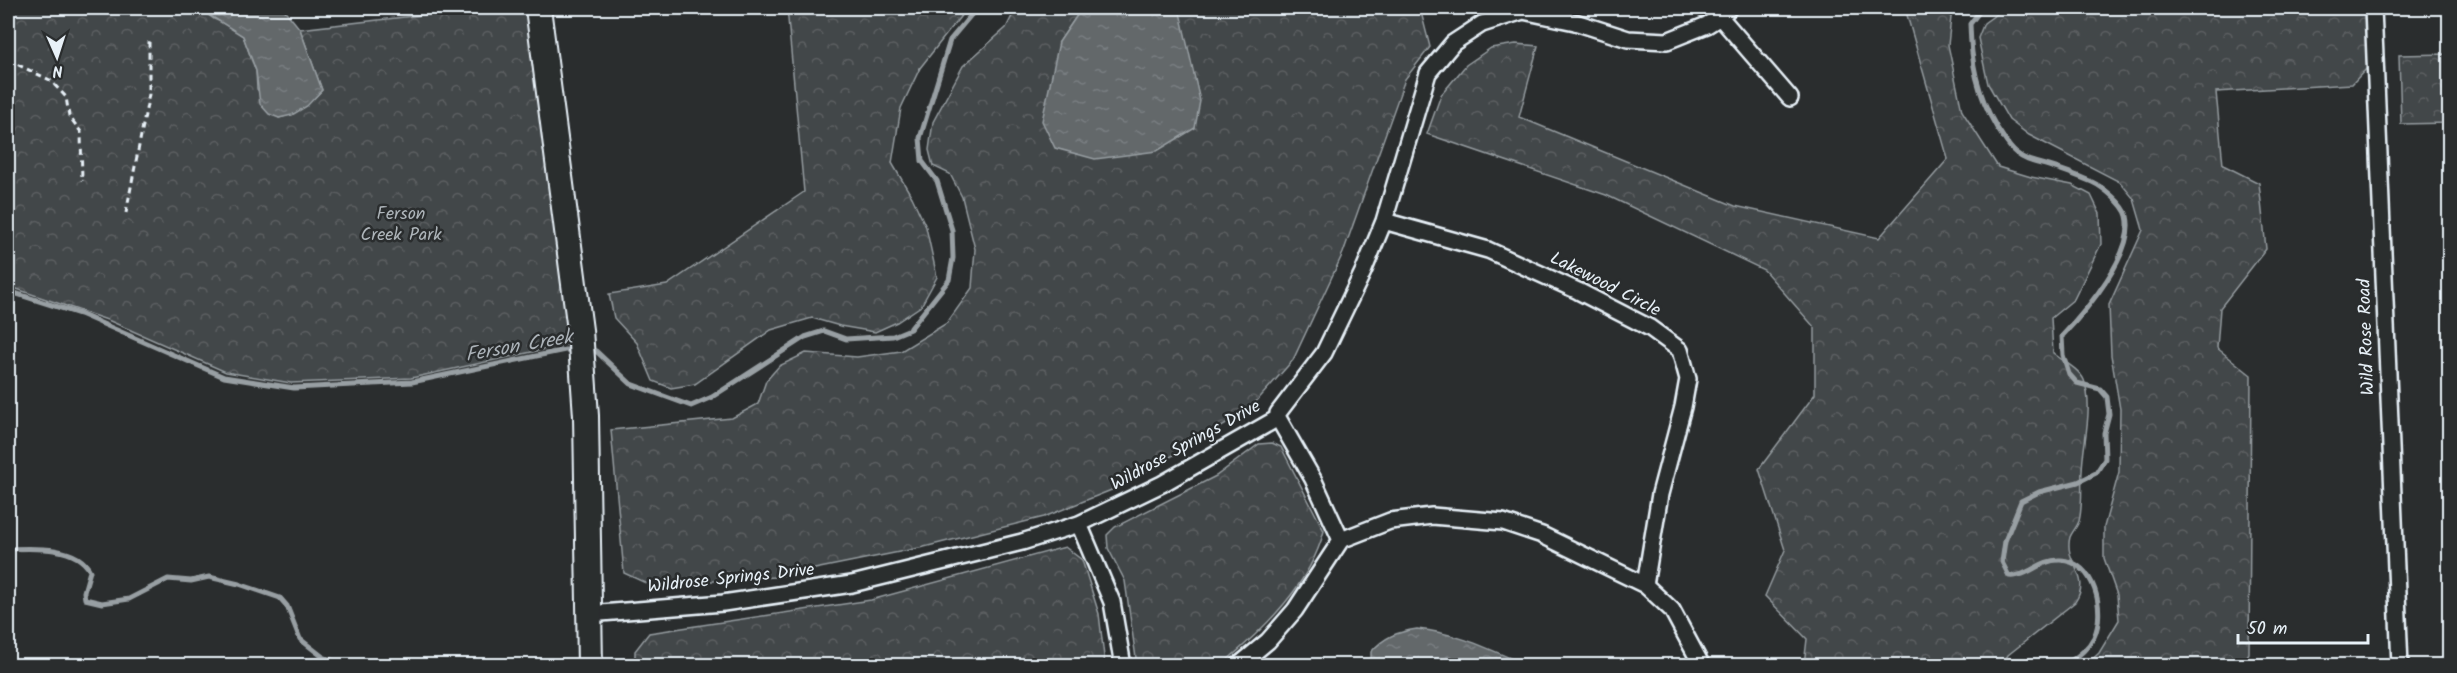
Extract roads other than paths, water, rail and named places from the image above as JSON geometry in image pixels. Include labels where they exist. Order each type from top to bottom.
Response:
[{"type":"main road","points":[[538,8],[580,330],[584,382],[590,666]]},
{"type":"street","name":"Wild Rose Road","points":[[2373,8],[2400,666]]},
{"type":"street","name":"Wildrose Springs Drive","points":[[589,614],[723,603],[852,584],[1022,542],[1079,524],[1162,484],[1278,418],[1278,413],[1324,353],[1363,272],[1384,221],[1428,73],[1453,43],[1482,24],[1523,11],[1575,22],[1628,39],[1667,41],[1707,26],[1725,12]]},
{"type":"street","points":[[1725,12],[1790,98]]},
{"type":"street","name":"Lakewood Circle","points":[[1384,221],[1488,250],[1578,291],[1650,328],[1680,350],[1688,379],[1660,494],[1645,585]]},
{"type":"street","points":[[1278,418],[1313,479],[1341,540]]},
{"type":"street","points":[[1238,666],[1268,641],[1295,610],[1341,540],[1390,521],[1432,516],[1503,522],[1542,535],[1645,585],[1672,610],[1702,666]]},
{"type":"street","points":[[1079,524],[1112,602],[1123,666]]},
{"type":"water","points":[[198,8],[283,8],[300,29],[322,90],[307,106],[292,115],[279,118],[269,114],[260,104],[256,71],[243,36]]},
{"type":"water","points":[[1082,8],[1179,8],[1200,101],[1195,128],[1157,151],[1095,159],[1055,148],[1042,121],[1059,42]]},
{"type":"water","points":[[1417,629],[1460,638],[1526,665],[1371,665],[1371,652],[1381,642],[1397,634]]},
{"type":"waterway","name":"Ferson Creek","points":[[588,351],[596,351],[631,384],[691,406],[712,397],[805,337],[824,331],[846,339],[893,336],[910,329],[949,280],[953,258],[952,230],[937,181],[922,161],[920,138],[950,40],[977,8]]},
{"type":"waterway","name":"Ferson Creek","points":[[1982,8],[1970,24],[1976,78],[1984,103],[2008,145],[2028,160],[2097,184],[2118,201],[2127,216],[2128,230],[2117,263],[2084,312],[2062,336],[2063,355],[2069,374],[2077,383],[2100,389],[2107,397],[2109,414],[2104,433],[2105,459],[2096,473],[2078,482],[2039,492],[2021,501],[2005,541],[2002,562],[2009,576],[2022,574],[2046,562],[2060,560],[2082,569],[2089,578],[2098,601],[2099,614],[2094,637],[2081,653],[2064,666]]},
{"type":"waterway","name":"Ferson Creek","points":[[8,291],[80,314],[224,377],[294,388],[412,382],[565,350],[576,350]]},
{"type":"waterway","points":[[8,549],[54,550],[75,556],[90,571],[84,592],[85,599],[102,603],[129,599],[168,579],[191,581],[209,577],[280,598],[287,606],[300,639],[323,657],[340,663]]},
{"type":"park label","name":"Ferson Creek Park","points":[[401,224]]}]
